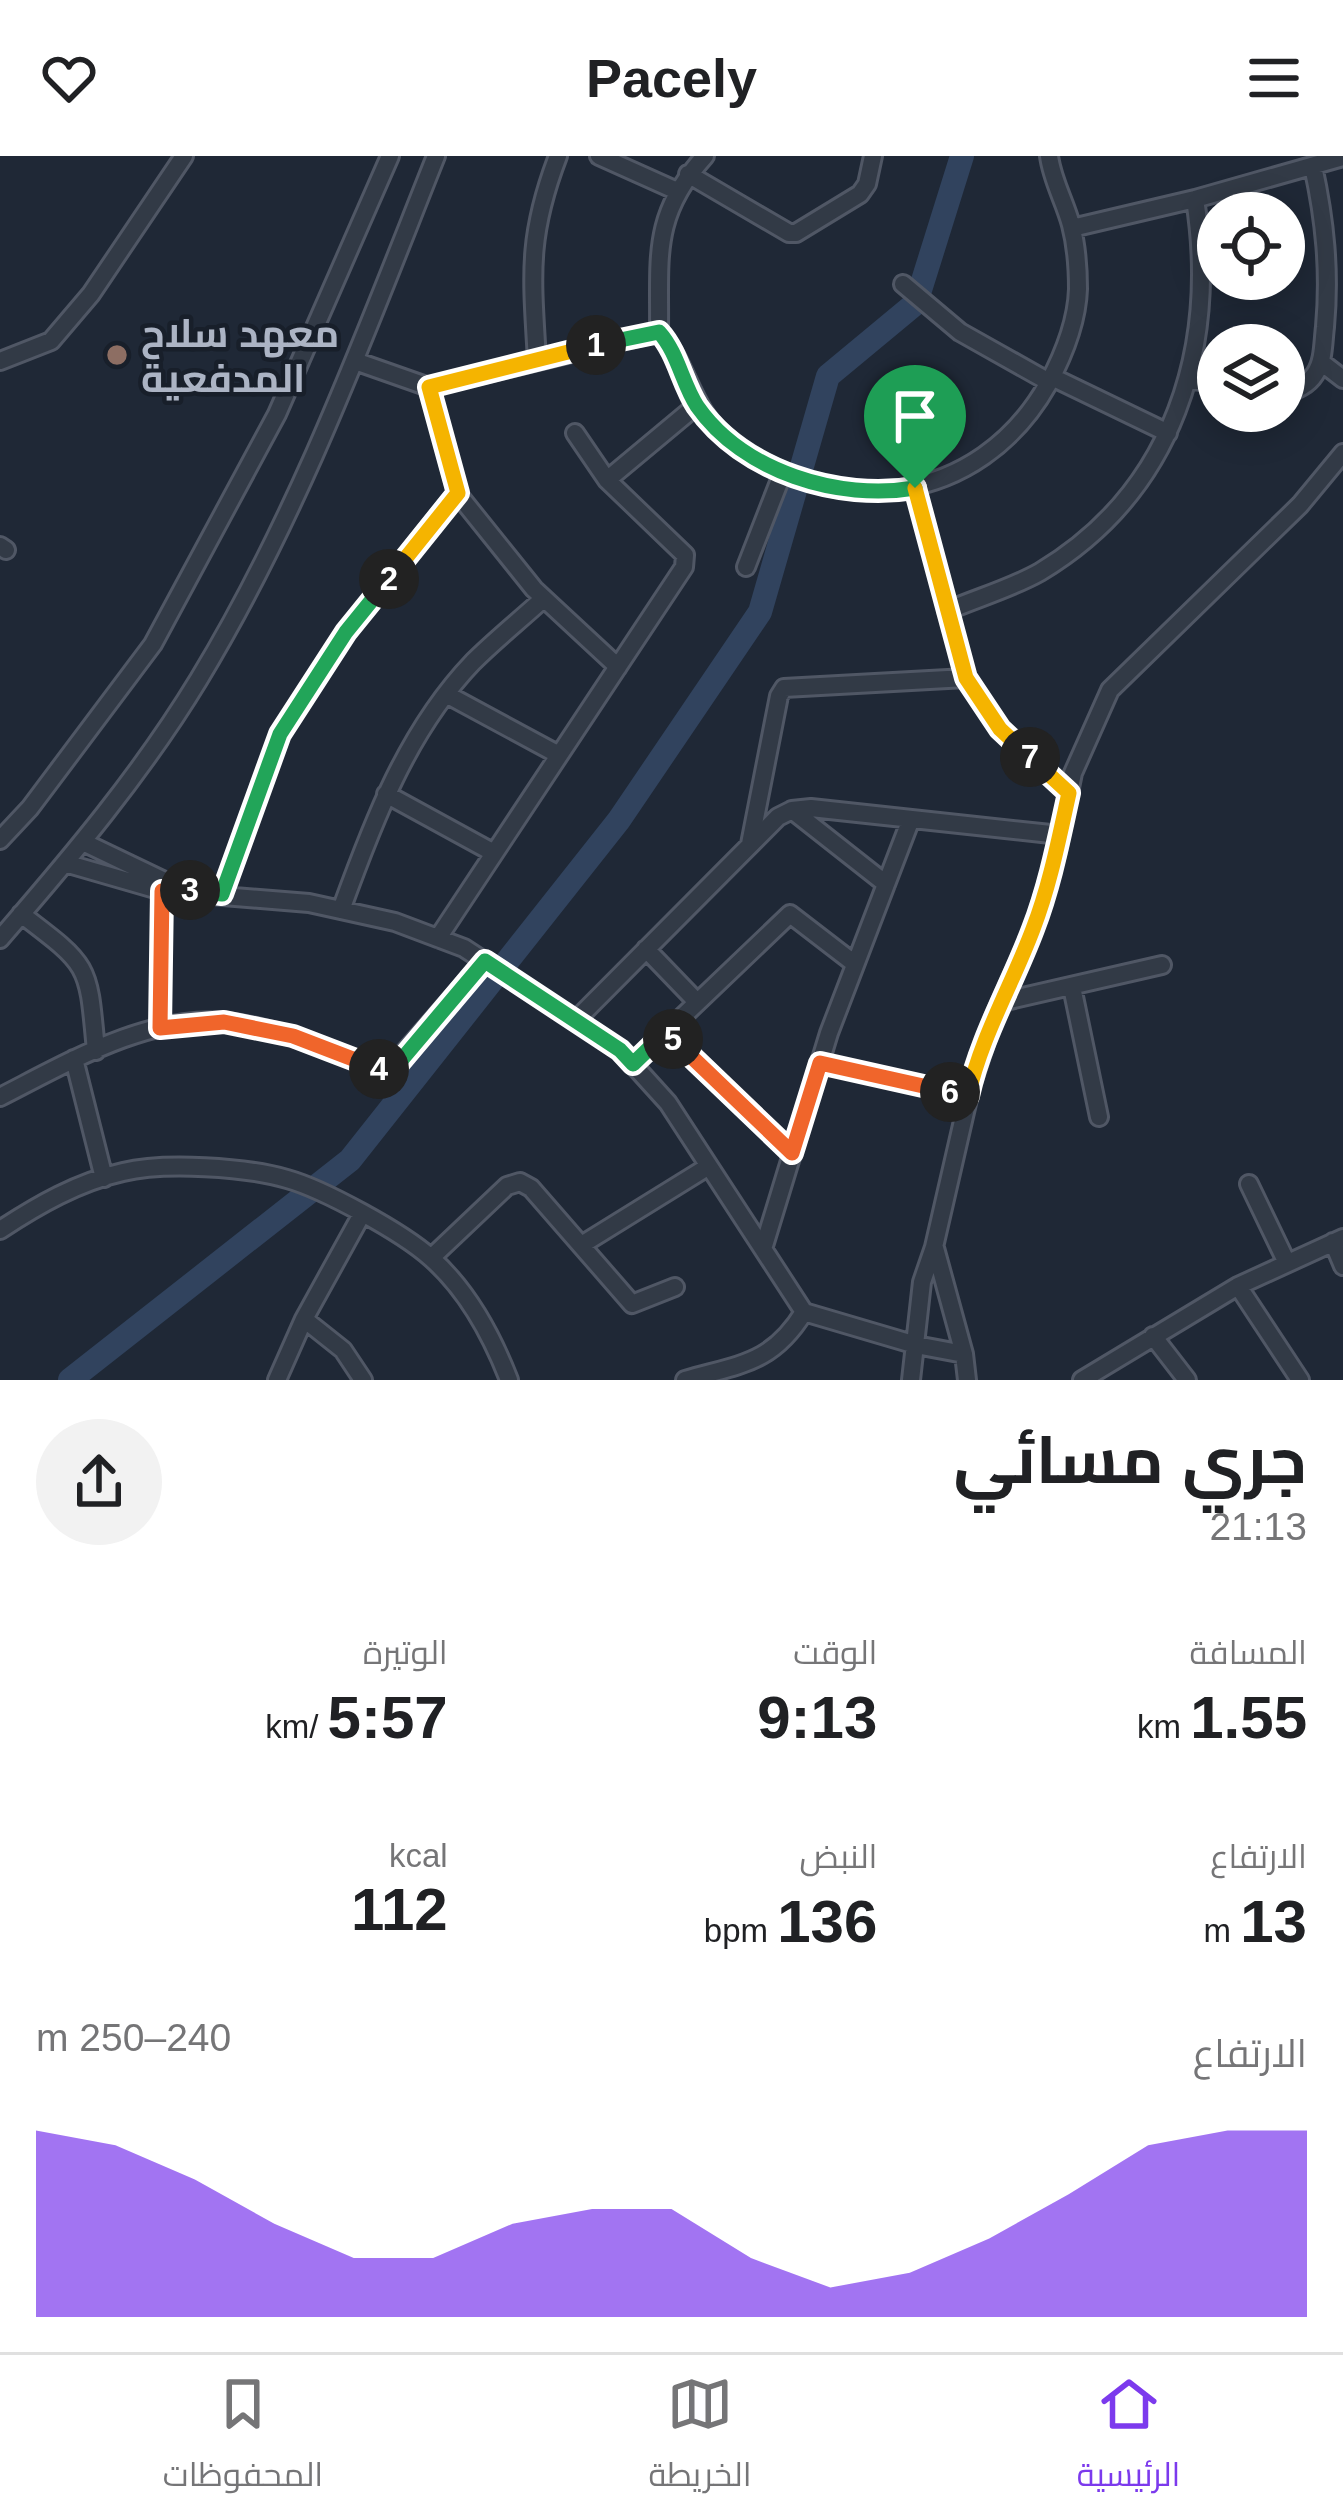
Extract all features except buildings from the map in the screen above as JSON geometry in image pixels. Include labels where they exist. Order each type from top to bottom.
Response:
[{"type":"street","points":[[0,362],[51,341],[91,294],[184,156]]},
{"type":"street","points":[[0,840],[30,808],[153,644],[277,414],[389,156]]},
{"type":"street","points":[[0,939],[145,762],[233,621],[326,436],[436,156]]},
{"type":"street","points":[[537,360],[531,259],[543,196],[559,156]]},
{"type":"street","points":[[599,156],[677,190]]},
{"type":"street","points":[[705,156],[666,211],[660,250],[659,332],[668,341],[697,405],[726,437],[796,476],[888,492],[938,483],[1004,441],[1064,353],[1078,292],[1072,228],[1049,156]]},
{"type":"street","points":[[688,174],[796,233],[860,194],[873,156]]},
{"type":"street","points":[[1072,228],[1343,158]]},
{"type":"street","points":[[1305,384],[1321,362],[1329,283],[1328,245],[1313,166]]},
{"type":"street","points":[[947,611],[1039,572],[1114,512],[1148,470],[1188,380],[1204,285],[1195,199]]},
{"type":"street","points":[[903,284],[961,332],[1168,433]]},
{"type":"street","points":[[355,361],[429,387],[659,332]]},
{"type":"street","points":[[1321,362],[1343,379]]},
{"type":"street","points":[[1188,380],[1197,381]]},
{"type":"street","points":[[429,387],[458,493],[543,598],[618,667]]},
{"type":"street","points":[[607,479],[697,405]]},
{"type":"street","points":[[438,938],[684,567],[685,555],[607,479],[575,433]]},
{"type":"street","points":[[911,1380],[922,1282],[968,1096],[1001,1002],[1034,928],[1073,772],[1110,690],[1300,506],[1343,453]]},
{"type":"street","points":[[746,567],[796,476]]},
{"type":"street","points":[[915,488],[966,678],[1000,729],[1069,793]]},
{"type":"street","points":[[222,894],[280,734],[346,632],[458,493]]},
{"type":"street","points":[[341,910],[386,794],[446,694],[472,663],[543,598]]},
{"type":"street","points":[[750,845],[778,696],[784,688],[966,678]]},
{"type":"street","points":[[446,694],[559,755]]},
{"type":"street","points":[[386,794],[494,853]]},
{"type":"street","points":[[576,1020],[778,817],[792,810],[1060,835]]},
{"type":"street","points":[[792,810],[886,884]]},
{"type":"street","points":[[763,1249],[820,1063],[911,819]]},
{"type":"street","points":[[82,842],[182,890]]},
{"type":"street","points":[[65,863],[162,891],[222,894],[395,922],[485,961],[620,1050],[633,1064],[668,1103],[804,1312],[964,1354]]},
{"type":"street","points":[[160,1028],[162,891]]},
{"type":"street","points":[[21,914],[78,959],[87,975],[96,1052]]},
{"type":"street","points":[[633,1064],[790,914],[856,964]]},
{"type":"street","points":[[646,950],[697,1002]]},
{"type":"street","points":[[0,1097],[74,1059],[160,1028],[224,1022],[293,1036],[388,1070],[485,961]]},
{"type":"street","points":[[1001,1002],[1162,965]]},
{"type":"street","points":[[1072,987],[1099,1117]]},
{"type":"street","points":[[666,1032],[792,1153]]},
{"type":"street","points":[[74,1059],[104,1178]]},
{"type":"street","points":[[820,1063],[968,1096]]},
{"type":"street","points":[[583,1244],[709,1166]]},
{"type":"street","points":[[0,1230],[48,1198],[125,1171],[216,1167],[288,1179],[362,1214],[430,1258],[476,1312],[508,1380]]},
{"type":"street","points":[[430,1258],[507,1186],[520,1182],[583,1244],[632,1304],[676,1287]]},
{"type":"street","points":[[1249,1184],[1287,1263]]},
{"type":"street","points":[[277,1380],[304,1319],[362,1214]]},
{"type":"street","points":[[1082,1380],[1106,1374],[1153,1336],[1238,1286],[1338,1240],[1343,1265]]},
{"type":"street","points":[[934,1247],[967,1380]]},
{"type":"street","points":[[1238,1286],[1300,1380]]},
{"type":"street","points":[[685,1380],[759,1358],[779,1346],[804,1312]]},
{"type":"street","points":[[304,1319],[343,1350],[363,1380]]},
{"type":"street","points":[[1153,1336],[1187,1380]]},
{"type":"street","points":[[752,1380],[759,1358]]},
{"type":"waterway","points":[[70,1380],[350,1160],[619,820],[760,612],[828,376],[916,303],[962,156]]},
{"type":"place","name":"معهد سلاح المدفعية","points":[[117,355]]},
{"type":"route","points":[[659,332],[668,341],[697,405],[726,437],[783,472],[830,487],[888,492],[915,488],[966,678],[1000,729],[1069,793],[1034,928],[994,1017],[968,1096],[820,1063],[792,1153],[666,1032],[633,1064],[620,1050],[485,961],[388,1070],[293,1036],[224,1022],[160,1028],[162,891],[222,894],[280,734],[346,632],[458,493],[429,387],[659,332]]}]
